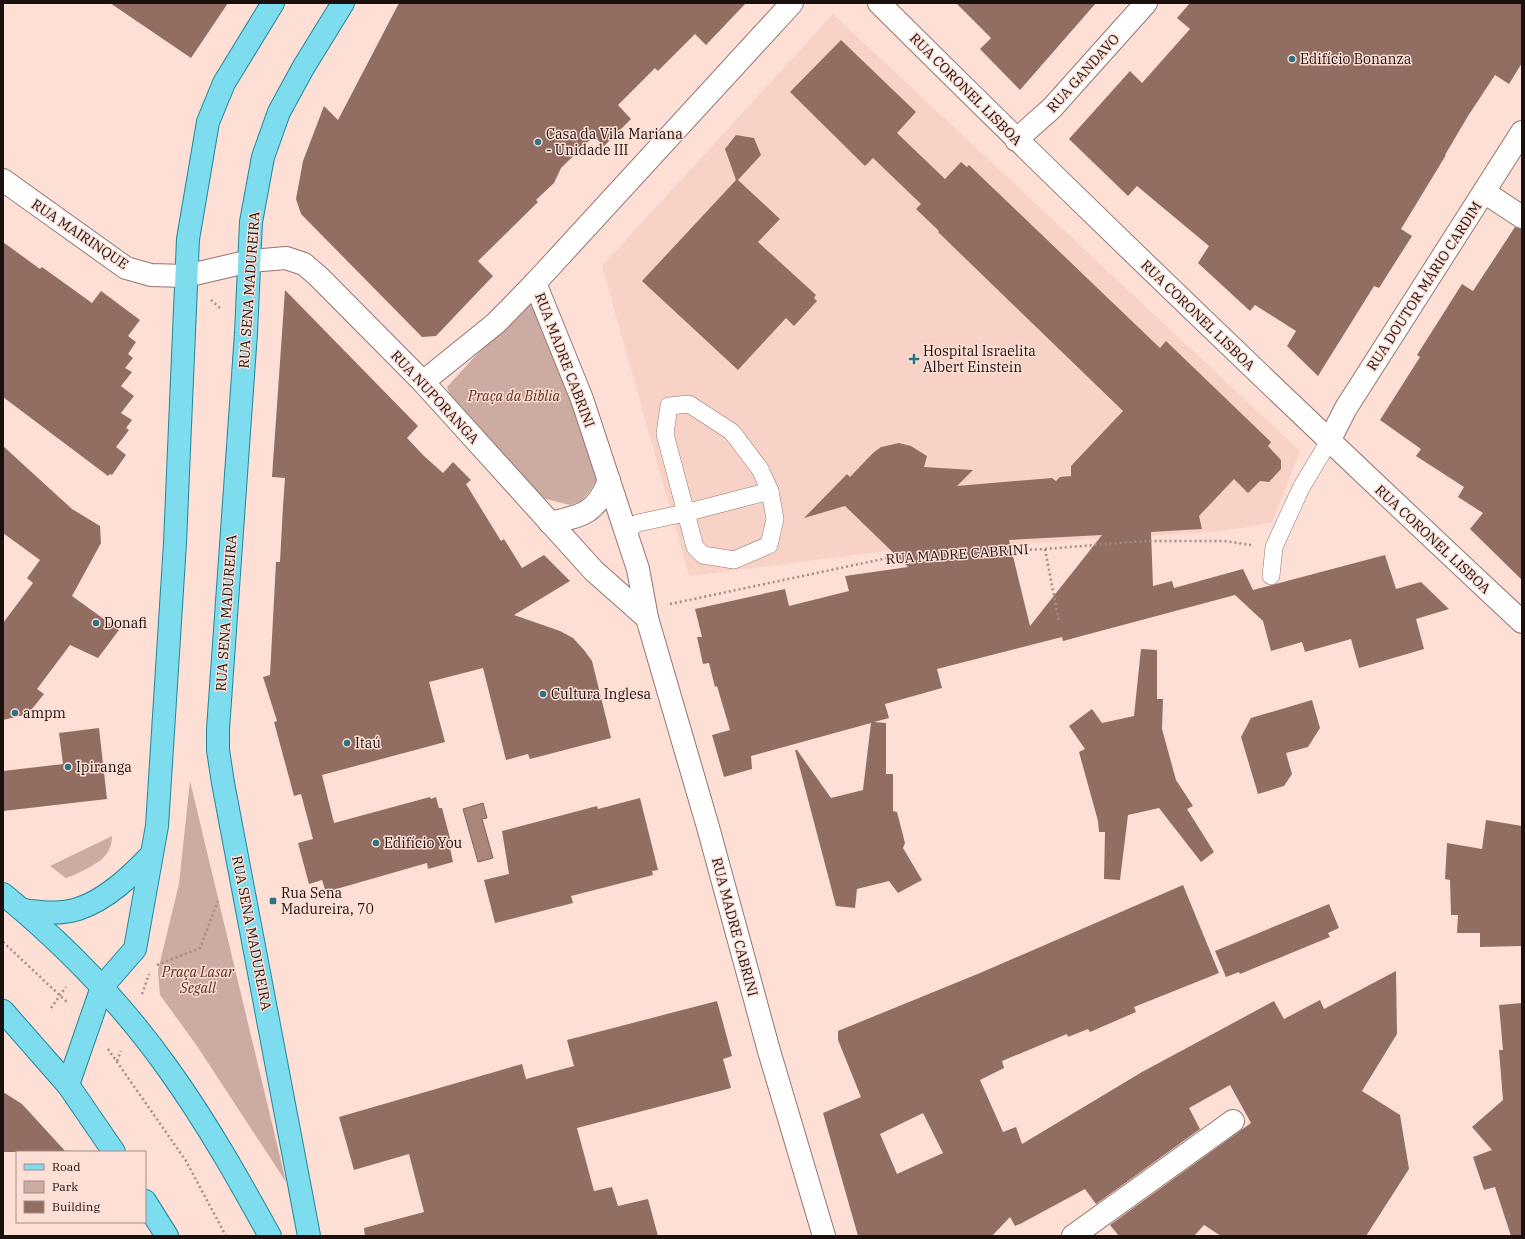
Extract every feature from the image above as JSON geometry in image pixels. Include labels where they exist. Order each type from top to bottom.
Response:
[{"type":"main road","points":[[68,1085],[102,987],[135,949],[157,826],[175,543],[188,239],[208,122],[224,83],[273,3]]},
{"type":"main road","name":"RUA SENA MADUREIRA","points":[[309,1236],[218,750],[246,333],[251,222],[263,157],[279,112],[303,68],[343,3]]},
{"type":"main road","points":[[23,910],[52,912],[78,909],[102,897],[117,886],[137,870],[151,855]]},
{"type":"main road","points":[[3,894],[23,910],[102,987],[169,1070],[233,1169],[270,1236]]},
{"type":"main road","points":[[3,1011],[68,1085],[113,1151]]},
{"type":"main road","points":[[146,1203],[167,1236]]},
{"type":"street","name":"RUA MADRE CABRINI","points":[[792,3],[535,283],[582,399],[638,569],[648,618],[708,827],[768,1051],[824,1236]]},
{"type":"street","name":"RUA CORONEL LISBOA","points":[[879,3],[1016,140],[1329,441],[1522,622]]},
{"type":"street","name":"RUA GANDAVO","points":[[1016,140],[1052,108],[1146,3]]},
{"type":"street","name":"RUA DOUTOR MÁRIO CARDIM","points":[[1329,441],[1340,417],[1522,132]]},
{"type":"street","name":"RUA MAIRINQUE","points":[[3,180],[126,268],[151,275],[186,276]]},
{"type":"street","points":[[1484,192],[1522,217]]},
{"type":"street","name":"RUA NUPORANGA","points":[[186,276],[250,261],[286,258],[304,264],[319,276],[423,382],[594,571],[648,618]]},
{"type":"street","points":[[423,382],[496,323],[535,283]]},
{"type":"street","points":[[550,523],[572,518],[595,506],[601,499],[609,480]]},
{"type":"street","points":[[1073,1236],[1233,1121]]},
{"type":"lane","points":[[689,404],[732,432],[760,469],[770,492],[775,519],[769,545],[734,560],[703,555],[695,547],[665,434],[669,406],[689,404]]},
{"type":"lane","points":[[1271,576],[1274,547],[1301,488],[1329,441]]},
{"type":"lane","points":[[626,531],[638,523],[770,492]]},
{"type":"path","points":[[186,276],[246,333]]},
{"type":"path","name":"RUA MADRE CABRINI","points":[[648,618],[670,604],[897,556],[1046,549],[1145,541],[1224,541],[1274,547]]},
{"type":"path","points":[[1046,549],[1059,622]]},
{"type":"path","points":[[152,967],[200,948],[219,897]]},
{"type":"path","points":[[3,942],[90,1024],[186,1161],[226,1236]]},
{"type":"path","points":[[50,1008],[68,985]]},
{"type":"shaded area","name":"Hospital Israelita Albert Einstein","points":[[833,14],[1300,451],[1272,523],[1213,532],[888,551],[689,576],[602,266]]},
{"type":"shaded area","points":[[483,803],[487,818],[482,819],[493,858],[478,862],[463,809]]},
{"type":"green space","name":"Praça da Bíblia","points":[[530,303],[547,333],[598,477],[590,491],[581,501],[570,505],[527,494],[457,413],[447,387],[500,329]]},
{"type":"green space","name":"Praça Lasar Segall","points":[[190,781],[286,1182],[197,1046],[160,995],[158,970],[179,884]]},
{"type":"green space","points":[[112,836],[111,844],[104,857],[93,865],[72,876],[66,878],[50,866]]},
{"type":"building","points":[[110,3],[228,3],[191,58]]},
{"type":"building","points":[[399,3],[746,3],[706,45],[695,34],[658,71],[655,68],[618,105],[631,119],[604,146],[594,136],[561,168],[554,183],[536,200],[538,202],[478,261],[493,276],[436,336],[422,337],[301,214],[296,199],[303,161],[324,106],[338,120]]},
{"type":"building","points":[[956,3],[1096,3],[1020,90],[980,49],[991,38]]},
{"type":"building","points":[[1190,3],[1522,3],[1522,63],[1509,84],[1495,75],[1468,116],[1401,229],[1412,236],[1379,288],[1374,286],[1318,376],[1287,346],[1296,331],[1255,305],[1250,311],[1198,263],[1209,246],[1137,186],[1128,196],[1069,139],[1130,71],[1142,83],[1190,29],[1177,18]]},
{"type":"building","points":[[841,40],[916,112],[897,133],[945,179],[961,162],[967,167],[969,165],[1160,348],[1166,341],[1271,442],[1268,446],[1281,460],[1281,469],[1269,482],[1260,481],[1248,493],[1234,479],[1199,516],[1202,529],[1151,532],[1153,586],[1172,581],[1174,588],[1243,569],[1253,590],[1385,555],[1396,589],[1421,582],[1449,609],[1416,619],[1424,649],[1359,668],[1351,639],[1305,652],[1302,642],[1271,651],[1263,621],[1235,595],[1063,641],[1062,637],[937,669],[942,688],[885,704],[889,718],[874,722],[886,723],[886,774],[893,774],[893,811],[897,812],[905,843],[903,848],[922,880],[898,893],[889,881],[857,889],[855,908],[836,906],[795,750],[797,750],[831,798],[863,790],[871,723],[751,756],[752,769],[724,777],[712,735],[730,730],[717,686],[715,687],[709,663],[703,664],[697,637],[702,637],[695,609],[785,589],[789,606],[849,591],[845,576],[908,567],[845,506],[804,518],[847,474],[850,477],[873,453],[881,447],[899,443],[911,446],[927,456],[924,467],[973,470],[957,486],[1052,478],[1056,481],[1060,477],[1071,476],[1071,466],[1123,411],[938,232],[939,231],[916,209],[921,204],[873,158],[865,166],[790,92]],"holes":[[[1102,535],[1030,626],[1009,540]]]},
{"type":"building","points":[[736,135],[754,138],[761,155],[738,180],[780,219],[758,242],[816,295],[814,298],[817,301],[794,326],[786,318],[738,370],[642,281],[736,180],[725,149]]},
{"type":"building","points":[[1515,227],[1522,229],[1522,580],[1470,529],[1483,513],[1458,497],[1464,487],[1416,456],[1421,449],[1380,420],[1420,357],[1417,355],[1462,284],[1473,291]]},
{"type":"building","points":[[3,242],[40,269],[42,267],[92,303],[101,291],[140,320],[128,336],[136,342],[128,354],[133,358],[125,368],[132,372],[121,386],[134,396],[121,413],[132,420],[126,428],[129,430],[116,447],[126,455],[112,475],[110,474],[108,476],[3,397]]},
{"type":"building","points":[[285,290],[418,426],[407,438],[424,456],[443,473],[453,462],[471,480],[466,484],[501,541],[504,539],[522,568],[544,555],[570,581],[514,615],[560,631],[573,638],[584,650],[592,661],[611,738],[530,759],[528,754],[506,760],[483,668],[429,682],[445,742],[322,775],[334,823],[430,797],[431,799],[436,797],[439,808],[442,808],[451,842],[449,844],[453,862],[428,869],[427,863],[326,892],[322,880],[309,884],[298,843],[313,839],[301,794],[294,796],[274,722],[277,721],[263,677],[270,675],[276,562],[280,562],[285,478],[272,477]]},
{"type":"building","points":[[3,446],[72,509],[100,526],[101,543],[72,596],[119,630],[98,658],[70,645],[37,689],[44,694],[28,714],[3,720],[3,623],[33,583],[27,578],[40,560],[3,533]]},
{"type":"building","points":[[1141,649],[1157,650],[1157,699],[1163,699],[1162,729],[1176,780],[1193,806],[1187,809],[1214,852],[1201,862],[1159,808],[1128,815],[1120,880],[1104,879],[1105,832],[1099,832],[1098,821],[1079,752],[1085,749],[1069,726],[1092,709],[1102,723],[1134,716]]},
{"type":"building","points":[[1312,700],[1320,728],[1308,747],[1286,753],[1292,774],[1284,786],[1258,794],[1241,737],[1251,718]]},
{"type":"building","name":"Ipiranga","points":[[99,728],[107,799],[3,811],[3,771],[63,764],[59,733]]},
{"type":"building","points":[[640,798],[658,870],[652,871],[653,875],[571,896],[573,903],[495,923],[484,880],[509,874],[502,831],[597,806],[598,809]]},
{"type":"building","points":[[1486,820],[1522,826],[1522,946],[1480,947],[1480,933],[1457,933],[1458,915],[1451,915],[1450,880],[1445,879],[1447,843],[1482,849]]},
{"type":"building","points":[[1183,885],[1219,973],[1134,1007],[1136,1012],[1090,1032],[1088,1029],[1068,1037],[1067,1034],[1002,1061],[1004,1068],[980,1080],[1003,1132],[1016,1127],[1022,1144],[1142,1072],[1274,1001],[1284,1019],[1320,1000],[1324,1009],[1396,971],[1397,1034],[1362,1091],[1400,1115],[1409,1169],[1366,1236],[1221,1236],[1204,1225],[1194,1236],[1119,1236],[1110,1225],[1251,1123],[1230,1085],[1189,1108],[1200,1129],[1096,1204],[1085,1189],[1015,1226],[1010,1217],[992,1236],[858,1236],[823,1113],[861,1097],[838,1040],[838,1031],[980,973]],"holes":[[[923,1113],[943,1153],[897,1174],[880,1134]]]},
{"type":"building","points":[[1329,904],[1339,928],[1328,933],[1330,937],[1240,974],[1239,972],[1226,977],[1215,951]]},
{"type":"building","points":[[717,1001],[732,1056],[723,1059],[731,1088],[577,1128],[594,1191],[612,1187],[618,1206],[648,1199],[658,1236],[365,1236],[364,1228],[424,1212],[409,1154],[354,1170],[339,1117],[522,1064],[526,1079],[574,1066],[567,1040]]},
{"type":"building","points":[[1522,1003],[1522,1236],[1511,1236],[1495,1187],[1484,1190],[1473,1157],[1492,1150],[1472,1127],[1503,1100],[1499,1050],[1503,1050],[1499,1005]]},
{"type":"building","points":[[3,1092],[22,1104],[65,1151],[16,1151],[3,1152]]},
{"type":"place","name":"Edifício Bonanza","points":[[1292,59]]},
{"type":"place","name":"Casa da Vila Mariana - Unidade III","points":[[538,142]]},
{"type":"place","name":"Hospital Israelita Albert Einstein","points":[[914,359]]},
{"type":"place","name":"Donafi","points":[[96,623]]},
{"type":"place","name":"Cultura Inglesa","points":[[543,694]]},
{"type":"place","name":"ampm","points":[[15,713]]},
{"type":"place","name":"Itaú","points":[[347,743]]},
{"type":"place","name":"Ipiranga","points":[[68,767]]},
{"type":"place","name":"Edifício You","points":[[376,843]]},
{"type":"place","name":"Rua Sena Madureira, 70","points":[[273,901]]}]
